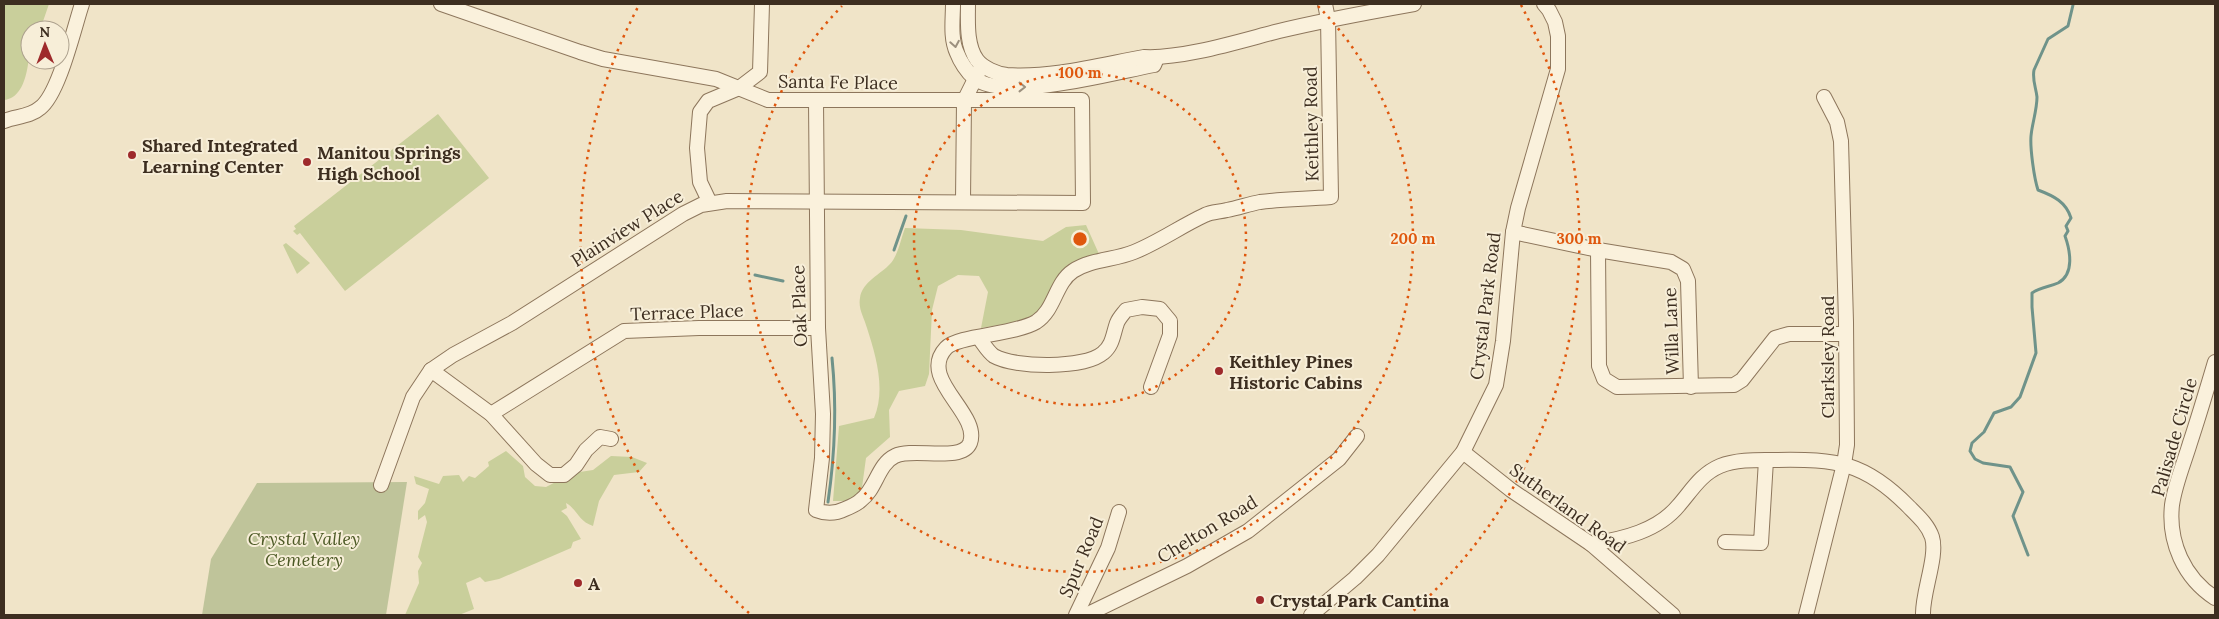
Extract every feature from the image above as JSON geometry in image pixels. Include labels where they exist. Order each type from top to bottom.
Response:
[{"type":"street","points":[[4,121],[26,116],[41,108],[53,92],[82,4]]},
{"type":"street","name":"Santa Fe Place","points":[[441,4],[587,55],[716,78],[768,100],[1082,100],[1083,203]]},
{"type":"street","points":[[710,202],[700,182],[698,119],[703,106],[708,101],[739,88],[760,72],[762,4]]},
{"type":"street","points":[[954,4],[955,47],[961,62],[974,78],[998,86],[1030,87],[1154,65],[1157,58]]},
{"type":"street","points":[[968,4],[970,44],[977,60],[983,66],[1006,75],[1038,74],[1144,57],[1157,58],[1225,45],[1328,19],[1414,4]]},
{"type":"street","points":[[1325,4],[1328,19]]},
{"type":"street","name":"Crystal Park Road","points":[[1311,615],[1378,555],[1463,452],[1491,396],[1499,374],[1513,232],[1518,208],[1558,69],[1558,36],[1555,22],[1544,4]]},
{"type":"street","name":"Keithley Road","points":[[816,510],[823,513],[840,511],[862,500],[893,456],[917,451],[942,454],[960,452],[966,449],[970,442],[970,427],[945,386],[939,371],[940,360],[947,347],[956,341],[1006,332],[1035,323],[1048,311],[1062,284],[1073,271],[1088,264],[1134,252],[1206,214],[1261,202],[1331,197],[1328,19]]},
{"type":"street","points":[[963,201],[964,101],[974,78],[983,66]]},
{"type":"street","name":"Clarksley Road","points":[[1806,615],[1844,464],[1846,446],[1846,334],[1841,141],[1837,122],[1824,97]]},
{"type":"street","name":"Oak Place","points":[[816,101],[818,328],[823,414],[822,458],[816,510]]},
{"type":"street","name":"Plainview Place","points":[[381,485],[413,397],[431,370],[453,355],[512,323],[701,204],[727,200],[1083,203]]},
{"type":"street","name":"Willa Lane","points":[[1513,232],[1598,250],[1671,262],[1683,269],[1688,281],[1691,387]]},
{"type":"street","points":[[1598,250],[1600,366],[1604,379],[1618,387],[1734,385],[1742,380],[1769,344],[1781,336],[1846,334]]},
{"type":"street","points":[[979,338],[993,355],[1012,361],[1046,364],[1085,362],[1103,353],[1113,341],[1118,322],[1126,310],[1142,307],[1160,309],[1170,321],[1170,335],[1151,387]]},
{"type":"street","name":"Terrace Place","points":[[491,414],[624,331],[699,328],[818,328]]},
{"type":"street","name":"Palisade Circle","points":[[2215,362],[2175,493],[2172,517],[2175,541],[2182,561],[2198,585],[2215,598]]},
{"type":"street","points":[[431,370],[491,414],[536,464],[550,476],[564,475],[576,465],[586,450],[600,438],[612,439]]},
{"type":"street","name":"Chelton Road","points":[[1086,615],[1187,566],[1248,531],[1339,459],[1357,436]]},
{"type":"street","name":"Sutherland Road","points":[[1463,452],[1511,490],[1591,544],[1673,615]]},
{"type":"street","points":[[1725,542],[1762,543],[1766,460]]},
{"type":"street","points":[[1591,544],[1629,537],[1660,522],[1679,505],[1702,477],[1720,466],[1733,462],[1766,460],[1812,460],[1844,464],[1873,476],[1885,484],[1930,531],[1933,549],[1923,615]]},
{"type":"street","name":"Spur Road","points":[[1076,615],[1108,548],[1119,512]]},
{"type":"green space","points":[[4,4],[49,4],[43,20],[20,20],[20,70],[27,70],[27,72],[19,91],[13,97],[4,100]]},
{"type":"green space","points":[[438,114],[489,178],[345,291],[300,233],[297,235],[293,231],[296,229],[294,226]]},
{"type":"green space","points":[[1086,225],[1099,254],[1041,310],[1023,321],[981,328],[988,292],[979,276],[958,275],[938,286],[932,310],[929,374],[925,386],[899,391],[889,410],[890,437],[866,458],[861,495],[844,501],[833,501],[839,426],[874,418],[878,407],[878,373],[861,309],[861,292],[868,283],[893,261],[905,228],[961,230],[1043,241],[1066,227]]},
{"type":"green space","points":[[286,243],[310,263],[297,274],[283,245]]},
{"type":"green space","points":[[506,451],[523,466],[525,477],[535,486],[546,487],[573,473],[593,470],[611,456],[632,457],[647,463],[639,472],[614,475],[599,501],[593,526],[584,521],[566,503],[567,508],[561,511],[567,516],[581,539],[573,542],[571,548],[499,579],[485,582],[480,577],[466,583],[474,609],[459,615],[405,615],[419,583],[418,571],[422,563],[418,557],[427,522],[425,515],[418,520],[418,511],[425,503],[429,489],[416,484],[414,476],[439,484],[443,476],[459,475],[463,482],[469,476],[475,478],[489,466],[488,462]]},
{"type":"green space","name":"Crystal Valley Cemetery","points":[[407,482],[386,615],[202,615],[211,559],[257,483]]},
{"type":"waterway","points":[[2028,555],[2013,516],[2023,492],[2010,467],[1983,463],[1975,459],[1970,451],[1972,443],[1984,432],[1994,413],[2011,407],[2020,397],[2036,353],[2032,293],[2038,289],[2058,283],[2067,274],[2069,268],[2070,261],[2065,236],[2068,231],[2066,226],[2071,218],[2069,212],[2059,200],[2038,190],[2031,141],[2037,102],[2033,77],[2034,70],[2048,39],[2068,26],[2073,5]]},
{"type":"waterway","points":[[894,250],[906,216]]},
{"type":"waterway","points":[[755,275],[783,281]]},
{"type":"waterway","points":[[828,502],[835,430],[832,358]]},
{"type":"place","name":"Shared Integrated Learning Center","points":[[132,155]]},
{"type":"place","name":"Manitou Springs High School","points":[[307,162]]},
{"type":"place","name":"Keithley Pines Historic Cabins","points":[[1219,371]]},
{"type":"place","name":"A","points":[[578,583]]},
{"type":"place","name":"Crystal Park Cantina","points":[[1260,600]]}]
